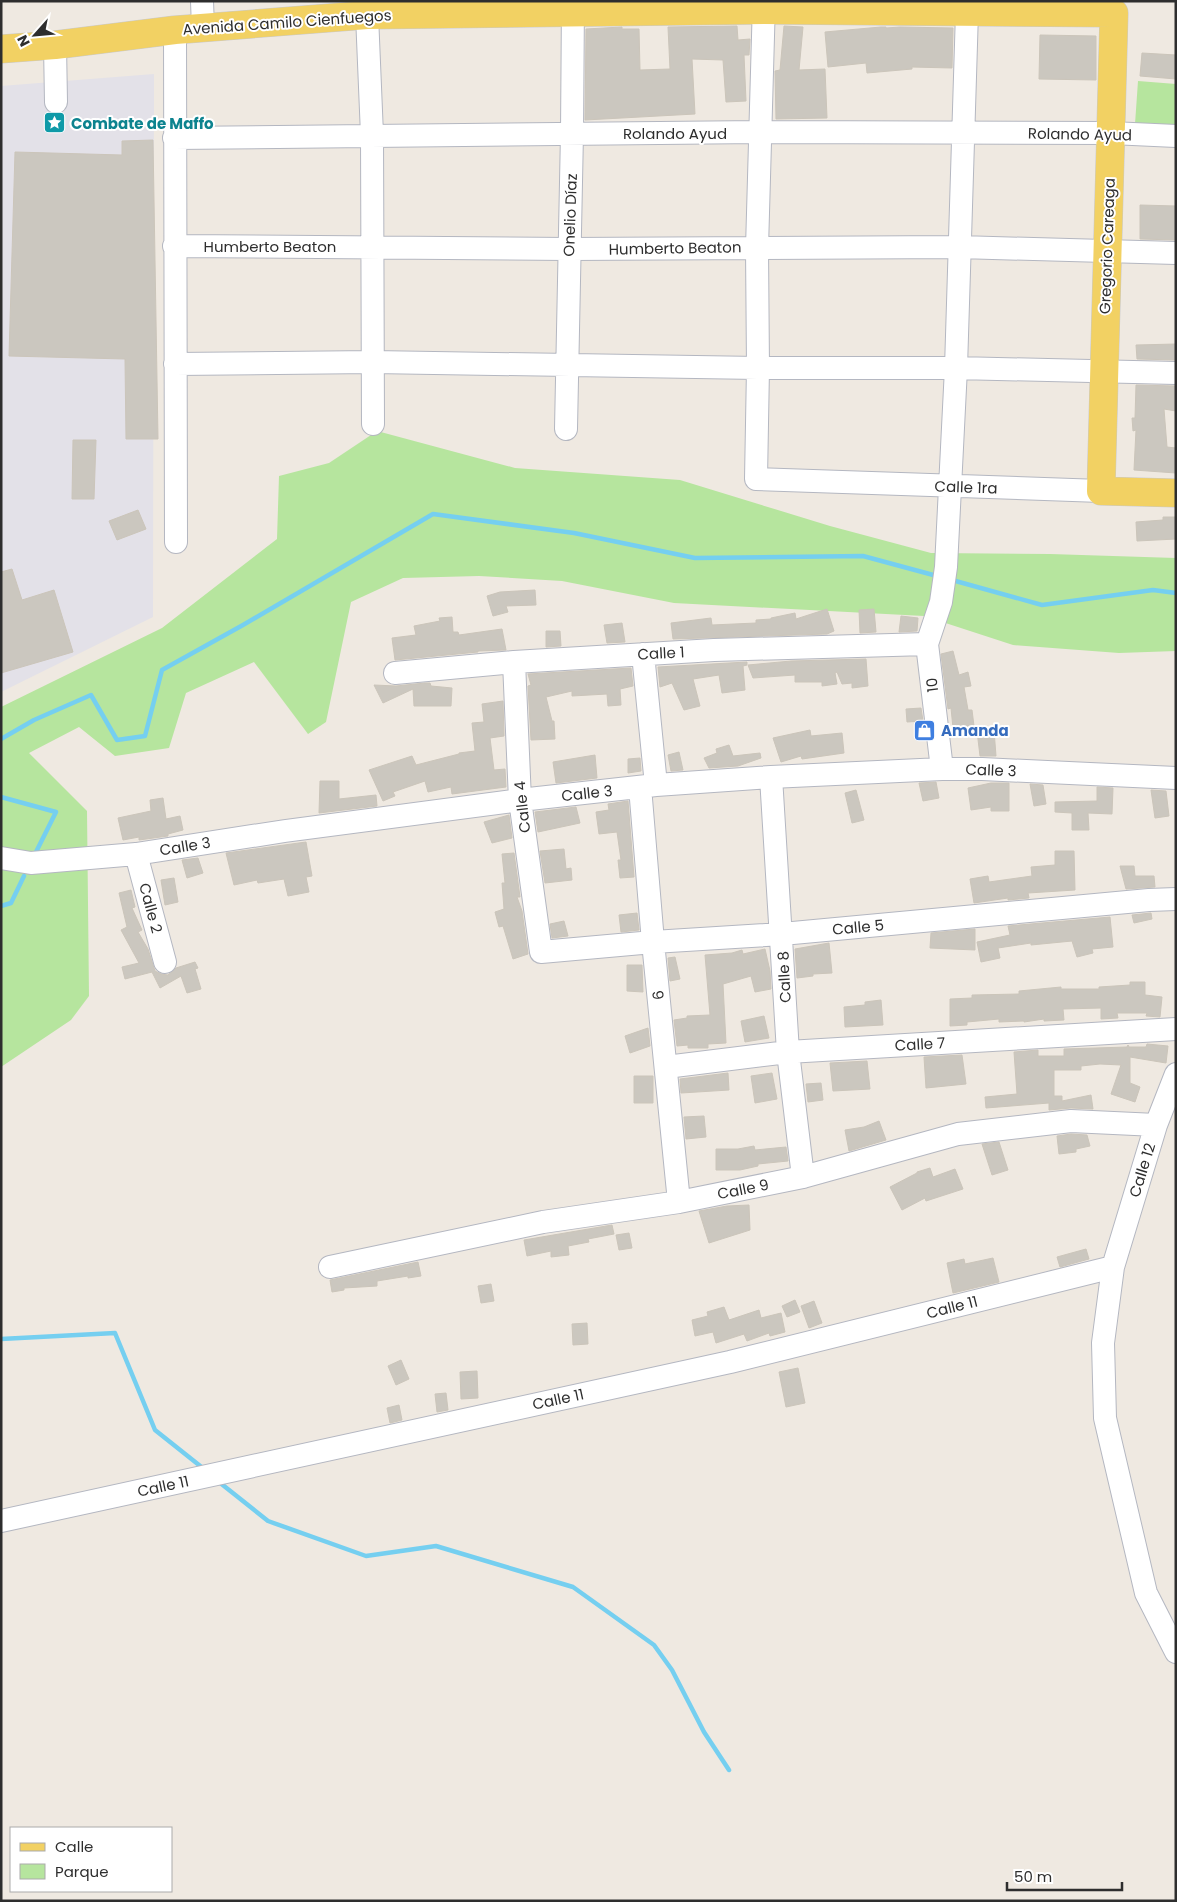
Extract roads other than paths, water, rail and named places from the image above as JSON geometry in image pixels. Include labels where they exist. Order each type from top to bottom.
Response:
[{"type":"main road","name":"Avenida Camilo Cienfuegos","points":[[1,48],[56,45],[175,30],[367,15],[573,7],[888,6],[967,12],[1114,7]]},
{"type":"main road","name":"Gregorio Careaga","points":[[1101,491],[1114,7]]},
{"type":"main road","name":"Calle 1ra","points":[[1101,491],[1176,493]]},
{"type":"street","points":[[202,1],[203,28]]},
{"type":"street","points":[[758,368],[757,248],[764,6]]},
{"type":"street","name":"Onelio Díaz","points":[[566,429],[573,7]]},
{"type":"street","name":"10","points":[[942,769],[928,644],[941,602],[946,567],[956,368],[967,12]]},
{"type":"street","points":[[367,15],[372,135],[373,424]]},
{"type":"street","points":[[175,30],[176,542]]},
{"type":"street","points":[[56,45],[56,102]]},
{"type":"street","name":"Rolando Ayud","points":[[174,138],[760,132],[1110,133],[1176,136]]},
{"type":"street","name":"Humberto Beaton","points":[[174,246],[372,246],[568,249],[959,247],[1176,253]]},
{"type":"street","points":[[175,364],[373,362],[758,368],[1104,370],[1176,373]]},
{"type":"street","name":"Calle 1ra","points":[[758,368],[756,479],[1101,491]]},
{"type":"street","name":"Calle 1","points":[[395,673],[514,662],[714,650],[928,644]]},
{"type":"street","name":"6","points":[[643,654],[653,942],[679,1202]]},
{"type":"street","name":"Calle 4","points":[[514,662],[520,800],[541,952]]},
{"type":"street","name":"Calle 3","points":[[1,858],[31,863],[136,854],[286,831],[520,800],[648,786],[771,777],[942,769],[982,769],[1176,778]]},
{"type":"street","name":"Calle 8","points":[[771,777],[788,1052],[803,1177]]},
{"type":"street","name":"Calle 2","points":[[136,854],[165,962]]},
{"type":"street","name":"Calle 5","points":[[541,952],[653,942],[782,934],[1176,899]]},
{"type":"street","name":"Calle 7","points":[[666,1066],[788,1052],[1176,1030]]},
{"type":"street","name":"Calle 12","points":[[1176,1074],[1156,1125],[1113,1267],[1103,1343],[1104,1418],[1146,1593],[1176,1652]]},
{"type":"street","name":"Calle 9","points":[[330,1267],[543,1222],[679,1202],[803,1177],[958,1134],[1071,1121],[1156,1125]]},
{"type":"street","name":"Calle 11","points":[[1,1521],[730,1362],[1113,1267]]},
{"type":"waterway","points":[[1,739],[34,720],[91,695],[117,740],[145,736],[162,670],[433,514],[574,533],[695,558],[863,556],[937,576]]},
{"type":"waterway","points":[[952,580],[1042,605],[1153,590],[1176,593]]},
{"type":"waterway","points":[[1,797],[56,812],[36,852]]},
{"type":"waterway","points":[[1,906],[11,903],[24,876]]},
{"type":"waterway","points":[[1,1339],[115,1333],[155,1430],[204,1469]]},
{"type":"waterway","points":[[219,1482],[268,1521],[366,1556],[436,1546],[573,1587],[654,1645],[672,1670],[704,1732],[729,1770]]},
{"type":"place","name":"Combate de Maffo","points":[[55,123]]},
{"type":"place","name":"Amanda","points":[[925,730]]}]
